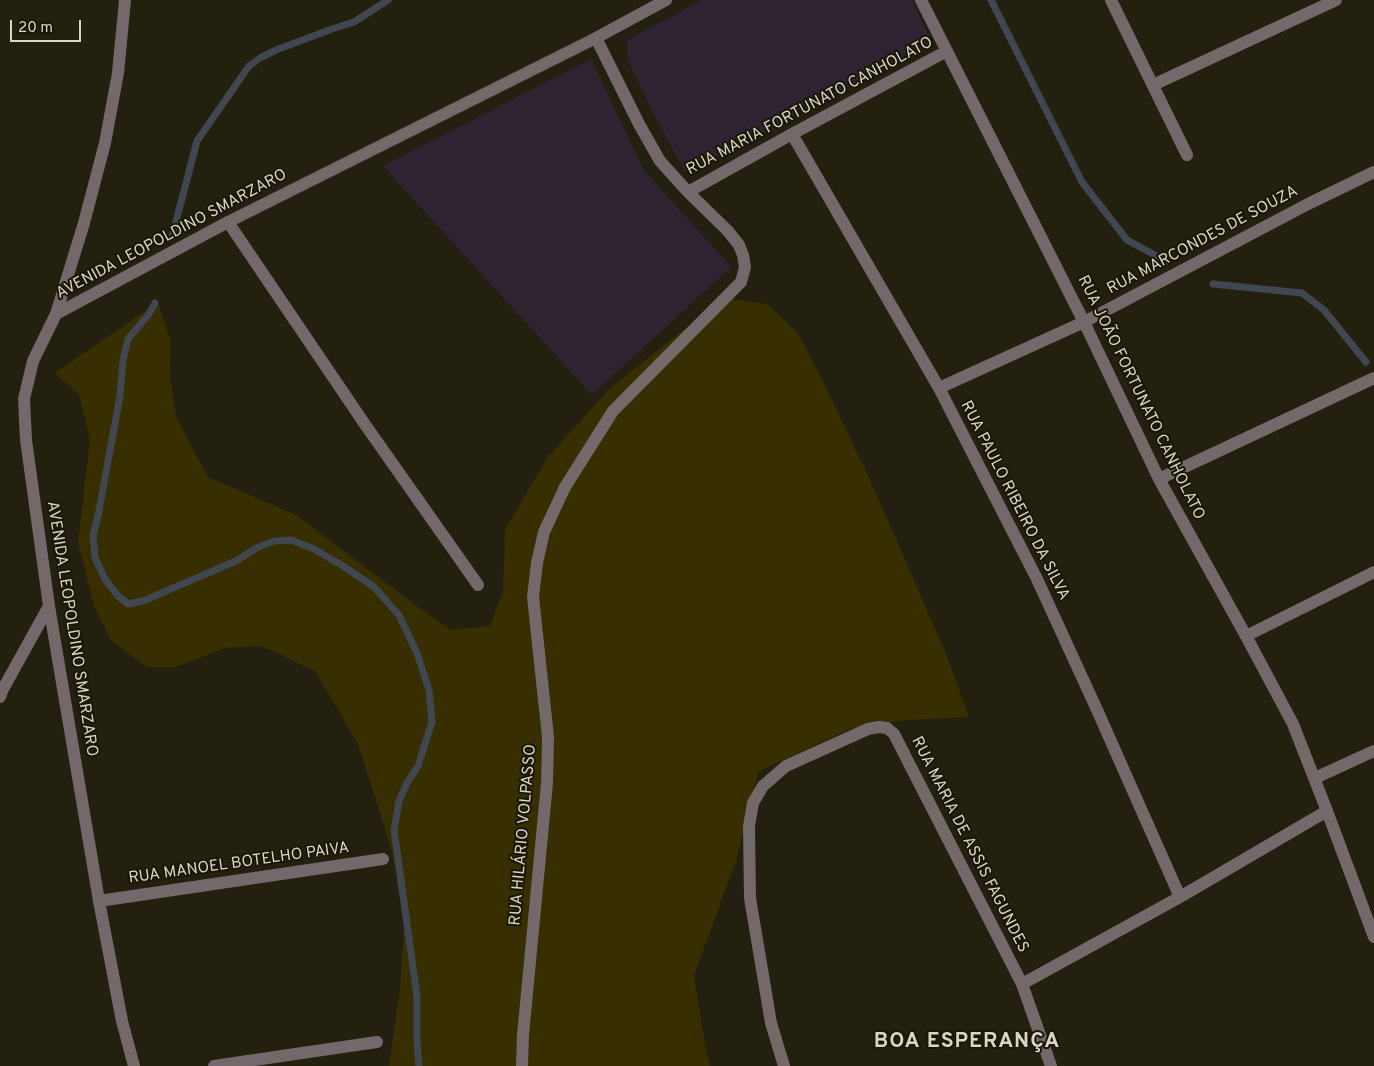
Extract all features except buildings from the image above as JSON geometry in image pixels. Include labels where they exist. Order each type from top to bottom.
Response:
[{"type":"street","points":[[56,314],[84,223],[105,143],[118,73],[125,0]]},
{"type":"street","name":"AVENIDA LEOPOLDINO SMARZARO","points":[[134,1066],[122,1021],[99,901],[49,606],[26,440],[24,399],[33,361],[56,314],[228,222],[596,38],[666,0]]},
{"type":"street","name":"RUA JOÃO FORTUNATO CANHOLATO","points":[[921,0],[1084,322],[1159,479],[1293,724],[1374,937]]},
{"type":"street","points":[[1111,0],[1187,155]]},
{"type":"street","points":[[1153,85],[1336,0]]},
{"type":"street","name":"RUA HILÁRIO VOLPASSO","points":[[522,1066],[523,1035],[547,783],[548,737],[533,597],[536,563],[544,532],[565,487],[613,411],[741,282],[745,267],[739,245],[728,231],[688,192],[660,161],[639,124],[596,38]]},
{"type":"street","name":"RUA MARIA FORTUNATO CANHOLATO","points":[[688,192],[792,134],[947,52]]},
{"type":"street","name":"RUA PAULO RIBEIRO DA SILVA","points":[[792,134],[939,388],[1037,579],[1180,897]]},
{"type":"street","name":"RUA MARCONDES DE SOUZA","points":[[939,388],[1084,322],[1310,203],[1374,172]]},
{"type":"street","points":[[228,222],[478,585]]},
{"type":"street","points":[[1159,479],[1374,378]]},
{"type":"street","points":[[1246,636],[1374,572]]},
{"type":"street","points":[[0,697],[49,606]]},
{"type":"street","name":"RUA MARIA DE ASSIS FAGUNDES","points":[[784,1066],[772,1023],[750,898],[749,826],[753,803],[763,786],[786,766],[868,729],[879,727],[887,728],[894,734],[1022,984],[1051,1066]]},
{"type":"street","points":[[1315,778],[1374,751]]},
{"type":"street","points":[[1022,984],[1180,897],[1327,811]]},
{"type":"street","name":"RUA MANOEL BOTELHO PAIVA","points":[[99,901],[383,859]]},
{"type":"street","points":[[214,1066],[377,1042]]},
{"type":"shaded area","points":[[702,0],[912,0],[933,44],[685,172],[652,111],[627,58],[627,40]]},
{"type":"shaded area","points":[[591,59],[644,170],[731,267],[592,395],[383,166]]},
{"type":"shaded area","points":[[732,299],[767,304],[797,332],[824,383],[871,482],[945,651],[969,717],[908,720],[851,729],[759,771],[736,861],[694,975],[710,1066],[389,1066],[400,989],[404,924],[392,851],[358,744],[315,671],[261,646],[225,648],[175,667],[147,667],[111,640],[94,606],[78,542],[90,440],[79,394],[55,373],[158,302],[171,342],[170,375],[176,417],[208,477],[298,516],[451,630],[490,626],[503,591],[505,530],[547,458],[609,389],[682,331]]},
{"type":"waterway","points":[[172,237],[197,141],[249,66],[276,50],[354,22],[388,0]]},
{"type":"waterway","points":[[991,0],[1082,182],[1127,240],[1166,261]]},
{"type":"waterway","points":[[1213,284],[1302,293],[1324,310],[1366,362]]},
{"type":"waterway","points":[[155,303],[149,314],[128,339],[123,360],[120,396],[93,536],[95,558],[105,579],[118,596],[128,604],[143,601],[236,561],[258,547],[275,541],[291,540],[314,549],[374,587],[399,615],[417,653],[429,690],[432,722],[418,766],[407,783],[399,801],[394,830],[417,996],[419,1066]]},
{"type":"district","name":"BOA ESPERANÇA","points":[[967,1043]]}]
